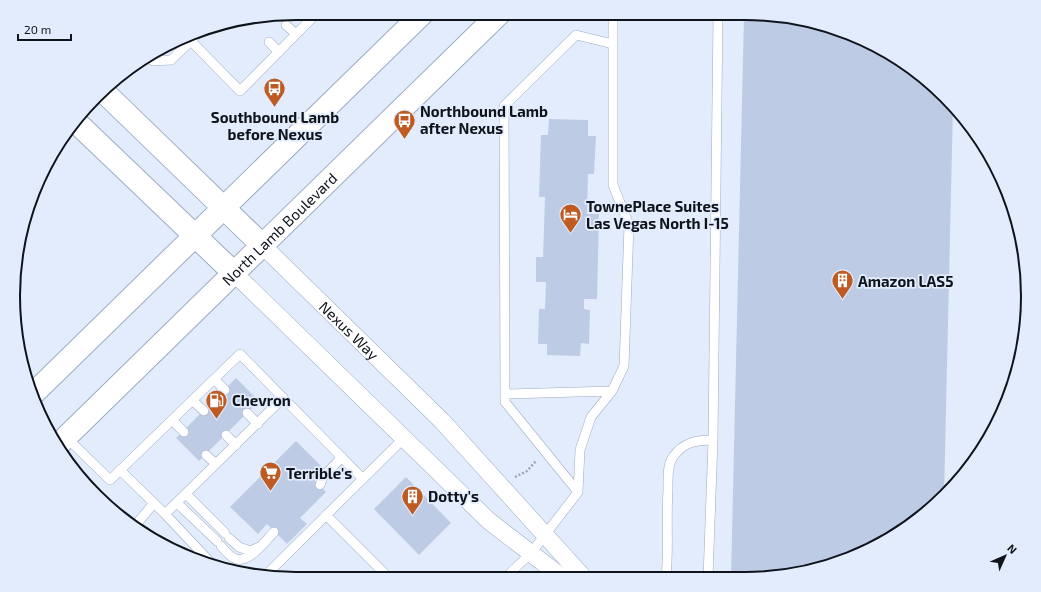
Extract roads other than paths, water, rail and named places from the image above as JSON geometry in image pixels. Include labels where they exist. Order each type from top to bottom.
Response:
[{"type":"main road","points":[[37,390],[224,208],[412,20]]},
{"type":"main road","name":"North Lamb Boulevard","points":[[63,440],[493,20]]},
{"type":"main road","name":"Nexus Way","points":[[107,95],[262,246]]},
{"type":"main road","points":[[79,125],[234,273]]},
{"type":"street","name":"Nexus Way","points":[[262,246],[442,421],[579,572]]},
{"type":"street","points":[[234,273],[489,521],[555,572]]},
{"type":"lane","points":[[153,61],[171,60],[191,41],[240,91],[309,20]]},
{"type":"lane","points":[[511,572],[531,553],[578,492],[580,450],[591,417],[612,391],[624,366],[629,225],[613,185],[613,20]]},
{"type":"lane","points":[[708,572],[713,440],[718,20]]},
{"type":"lane","points":[[286,25],[296,34]]},
{"type":"lane","points":[[578,492],[505,402],[504,106],[576,35],[613,44]]},
{"type":"lane","points":[[269,42],[279,52]]},
{"type":"lane","points":[[63,440],[110,480],[240,354],[363,479]]},
{"type":"lane","points":[[214,379],[225,390]]},
{"type":"lane","points":[[505,394],[612,391]]},
{"type":"lane","points":[[166,514],[283,398]]},
{"type":"lane","points":[[192,400],[204,411]]},
{"type":"lane","points":[[248,414],[258,424]]},
{"type":"lane","points":[[172,420],[184,432]]},
{"type":"lane","points":[[226,435],[236,445]]},
{"type":"lane","points":[[271,571],[404,438]]},
{"type":"lane","points":[[666,572],[668,473],[672,457],[684,444],[699,440],[713,440]]},
{"type":"lane","points":[[206,455],[216,464]]},
{"type":"lane","points":[[320,486],[323,477],[342,457]]},
{"type":"lane","points":[[120,470],[166,514],[205,556]]},
{"type":"lane","points":[[186,494],[239,547],[250,551],[259,547]]},
{"type":"lane","points":[[138,522],[154,503]]},
{"type":"lane","points":[[177,503],[229,554],[237,559],[245,558],[253,554],[274,532]]},
{"type":"lane","points":[[326,516],[383,572]]},
{"type":"place","name":"Southbound Lamb before Nexus","points":[[275,108]]},
{"type":"place","name":"Northbound Lamb after Nexus","points":[[405,140]]},
{"type":"place","name":"TownePlace Suites Las Vegas North I-15","points":[[571,234]]},
{"type":"place","name":"Amazon LAS5","points":[[843,300]]},
{"type":"place","name":"Chevron","points":[[217,420]]},
{"type":"place","name":"Terrible's","points":[[271,492]]},
{"type":"place","name":"Dotty's","points":[[412,516]]}]
